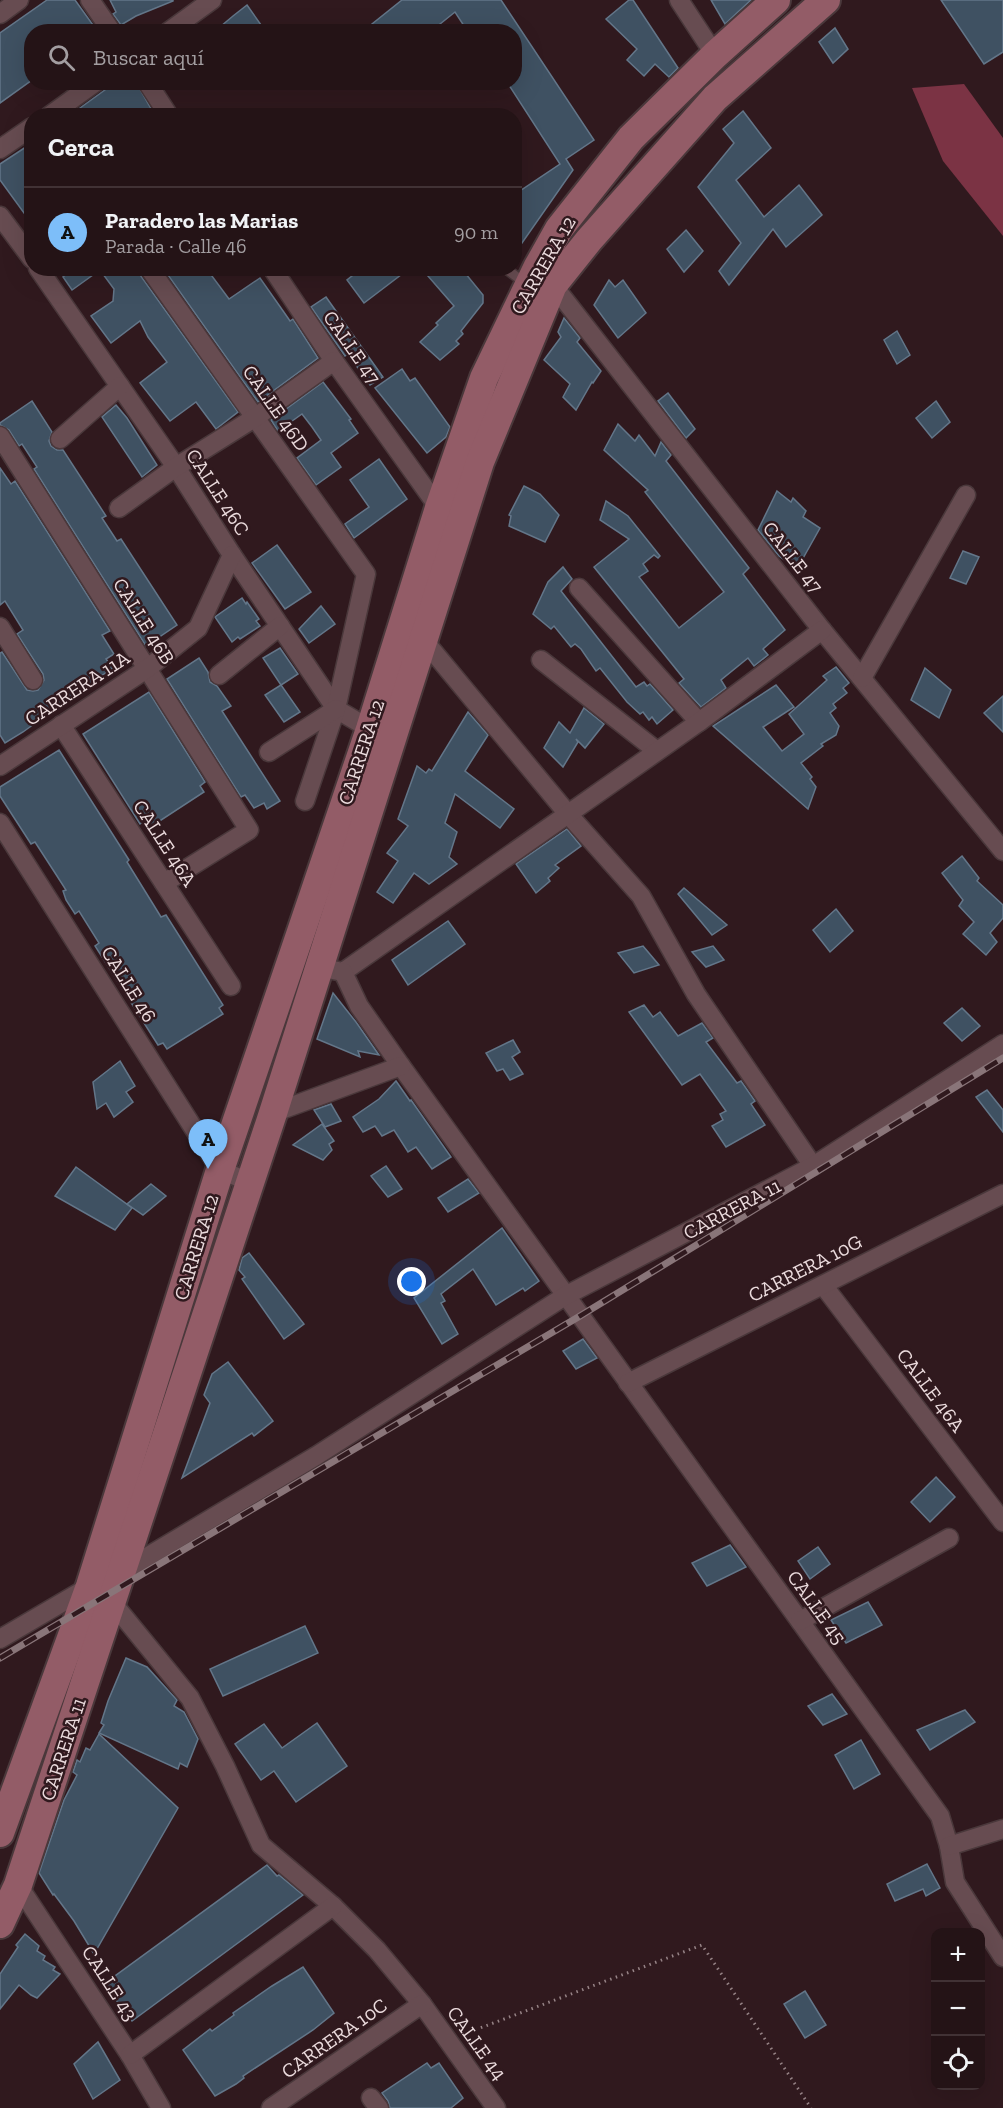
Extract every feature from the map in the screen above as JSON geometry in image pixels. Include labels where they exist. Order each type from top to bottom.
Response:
[{"type":"main road","name":"CARRERA 12","points":[[121,1572],[273,1113],[331,969],[422,638],[559,229],[624,147],[715,55],[776,0]]},
{"type":"main road","name":"CARRERA 12","points":[[101,1594],[220,1170],[370,729],[439,508],[484,378],[541,285],[589,240],[715,98],[826,0]]},
{"type":"main road","name":"CARRERA 11","points":[[0,1833],[101,1594],[121,1572]]},
{"type":"main road","name":"CARRERA 11","points":[[0,1924],[18,1885],[101,1594]]},
{"type":"street","points":[[0,14],[19,0]]},
{"type":"street","points":[[90,0],[106,24]]},
{"type":"street","points":[[179,24],[212,0]]},
{"type":"street","points":[[679,0],[715,55]]},
{"type":"street","points":[[60,108],[85,90]]},
{"type":"street","points":[[152,90],[164,108]]},
{"type":"street","points":[[0,149],[24,132]]},
{"type":"street","points":[[0,216],[24,248]]},
{"type":"street","name":"CALLE 46C","points":[[44,276],[176,466],[232,555],[336,709],[370,729]]},
{"type":"street","name":"CALLE 46D","points":[[155,276],[366,574],[336,709]]},
{"type":"street","name":"CALLE 47","points":[[277,276],[334,361],[439,508]]},
{"type":"street","name":"CALLE 47","points":[[541,285],[1003,851]]},
{"type":"street","points":[[119,508],[176,466],[256,417],[334,361]]},
{"type":"street","points":[[60,439],[120,386]]},
{"type":"street","name":"CALLE 46B","points":[[0,436],[249,830],[164,883]]},
{"type":"street","points":[[862,678],[966,495]]},
{"type":"street","name":"CARRERA 11A","points":[[0,766],[148,668],[198,628],[232,555]]},
{"type":"street","points":[[579,588],[699,722]]},
{"type":"street","points":[[219,675],[280,626]]},
{"type":"street","points":[[0,627],[33,680]]},
{"type":"street","points":[[331,969],[568,814],[699,722],[822,630]]},
{"type":"street","points":[[422,638],[568,814],[641,896],[696,994],[813,1166]]},
{"type":"street","points":[[541,660],[657,751]]},
{"type":"street","points":[[268,752],[336,709]]},
{"type":"street","points":[[306,801],[336,709]]},
{"type":"street","name":"CALLE 46A","points":[[61,725],[231,986]]},
{"type":"street","name":"CALLE 46","points":[[0,823],[220,1170]]},
{"type":"street","name":"CALLE 45","points":[[331,969],[940,1816],[949,1846],[955,1882],[1003,1958]]},
{"type":"street","name":"CARRERA 11","points":[[121,1572],[316,1456],[565,1296],[813,1166],[1003,1044]]},
{"type":"street","points":[[273,1113],[401,1066]]},
{"type":"street","points":[[220,1170],[250,1182]]},
{"type":"street","name":"CARRERA 10G","points":[[628,1383],[1003,1194]]},
{"type":"street","name":"CALLE 46A","points":[[823,1285],[1003,1522]]},
{"type":"street","points":[[800,1621],[949,1538]]},
{"type":"street","points":[[0,1639],[101,1594]]},
{"type":"street","name":"CALLE 44","points":[[101,1594],[190,1698],[225,1766],[261,1845],[333,1906],[376,1950],[422,2004],[495,2108]]},
{"type":"street","points":[[949,1846],[1003,1829]]},
{"type":"street","name":"CALLE 43","points":[[18,1885],[130,2055],[161,2108]]},
{"type":"street","points":[[130,2055],[333,1906]]},
{"type":"street","name":"CARRERA 10C","points":[[271,2108],[422,2004]]},
{"type":"lane","points":[[522,276],[541,285]]},
{"type":"path","points":[[449,2040],[702,1945],[811,2108]]},
{"type":"shaded area","points":[[964,84],[1003,138],[1003,236],[943,161],[912,88]]},
{"type":"building","points":[[47,0],[75,0],[92,24],[24,24],[24,86],[0,103],[0,33]]},
{"type":"building","points":[[110,0],[173,0],[123,24],[113,14],[116,12]]},
{"type":"building","points":[[402,0],[501,0],[517,24],[463,24],[455,12],[440,24],[372,24]]},
{"type":"building","points":[[629,0],[633,0],[678,68],[669,77],[655,64],[644,76],[627,60],[637,49],[606,19]]},
{"type":"building","points":[[711,0],[751,0],[725,24]]},
{"type":"building","points":[[941,0],[1003,0],[1003,52],[984,64]]},
{"type":"building","points":[[247,5],[260,24],[224,24]]},
{"type":"building","points":[[835,28],[848,49],[833,63],[819,42]]},
{"type":"building","points":[[522,32],[594,140],[566,159],[573,170],[522,243],[522,190],[560,164],[512,90],[522,90]]},
{"type":"building","points":[[105,90],[140,90],[151,108],[80,108]]},
{"type":"building","points":[[743,111],[771,148],[736,180],[764,217],[799,185],[822,215],[786,247],[773,229],[729,285],[719,271],[741,243],[698,187],[734,143],[723,129]]},
{"type":"building","points":[[24,148],[24,213],[0,180],[0,164]]},
{"type":"building","points":[[686,230],[703,251],[684,272],[667,249]]},
{"type":"building","points":[[64,276],[92,276],[72,290]]},
{"type":"building","points":[[104,276],[141,276],[238,412],[216,429],[196,402],[170,421],[140,383],[167,362],[148,337],[140,321],[111,343],[91,316],[113,301],[114,289]]},
{"type":"building","points":[[169,276],[212,276],[229,299],[260,278],[290,321],[293,319],[318,358],[258,402]]},
{"type":"building","points":[[352,276],[399,276],[364,303],[347,280]]},
{"type":"building","points":[[428,276],[468,276],[483,295],[483,303],[456,341],[459,344],[440,360],[420,342],[454,306]]},
{"type":"building","points":[[609,280],[615,287],[623,280],[646,313],[618,338],[594,305]]},
{"type":"building","points":[[326,297],[383,377],[370,385],[348,354],[345,356],[311,307]]},
{"type":"building","points":[[564,318],[580,338],[577,342],[601,371],[576,410],[563,397],[570,384],[544,360],[561,337],[558,332]]},
{"type":"building","points":[[897,331],[910,355],[897,364],[884,340]]},
{"type":"building","points":[[402,369],[410,381],[415,378],[450,427],[446,437],[427,453],[375,388]]},
{"type":"building","points":[[323,382],[351,419],[349,420],[358,433],[331,453],[341,467],[316,485],[297,458],[321,440],[302,414],[278,431],[271,420]]},
{"type":"building","points":[[668,393],[695,429],[686,438],[658,401]]},
{"type":"building","points":[[32,401],[52,432],[49,441],[51,446],[57,450],[63,450],[106,516],[102,518],[117,541],[121,539],[177,625],[146,646],[34,469],[37,467],[22,444],[19,446],[9,430],[0,425]]},
{"type":"building","points":[[936,401],[950,422],[932,438],[916,418]]},
{"type":"building","points":[[116,405],[157,465],[142,477],[102,417]]},
{"type":"building","points":[[618,424],[635,441],[639,435],[655,456],[661,442],[671,455],[666,461],[749,568],[743,574],[785,630],[763,649],[768,655],[754,666],[748,658],[721,680],[726,688],[701,707],[679,683],[684,679],[594,567],[629,539],[600,520],[606,501],[628,516],[660,556],[658,558],[654,555],[643,564],[648,571],[639,577],[679,628],[724,592],[645,492],[648,490],[604,450]]},
{"type":"building","points":[[379,459],[407,499],[354,538],[345,524],[369,507],[350,480]]},
{"type":"building","points":[[0,468],[11,484],[15,481],[110,631],[102,635],[114,654],[106,659],[113,668],[92,682],[94,685],[5,743],[0,735],[0,653],[2,652],[27,690],[38,690],[44,680],[43,674],[17,634],[23,630],[5,601],[0,605]]},
{"type":"building","points":[[524,486],[540,494],[559,515],[545,542],[509,526],[511,516],[509,515]]},
{"type":"building","points":[[777,491],[791,502],[793,498],[806,511],[803,517],[820,528],[797,569],[779,556],[758,530]]},
{"type":"building","points":[[277,545],[311,592],[285,609],[252,563]]},
{"type":"building","points":[[963,551],[979,557],[966,584],[950,578]]},
{"type":"building","points":[[563,567],[572,579],[561,591],[636,687],[644,682],[647,686],[650,684],[673,710],[657,724],[652,717],[649,720],[643,712],[640,714],[627,702],[600,668],[596,671],[581,649],[575,644],[571,647],[554,626],[551,629],[533,614],[548,582]]},
{"type":"building","points":[[242,598],[259,619],[256,621],[260,626],[232,642],[215,617]]},
{"type":"building","points":[[321,606],[335,624],[309,643],[299,629]]},
{"type":"building","points":[[280,648],[298,674],[281,685],[263,658]]},
{"type":"building","points":[[199,658],[208,672],[210,682],[217,686],[231,706],[222,711],[280,801],[267,809],[264,803],[254,808],[245,795],[241,797],[167,679]]},
{"type":"building","points":[[836,667],[849,683],[843,688],[847,693],[833,704],[836,708],[830,713],[839,726],[836,735],[821,744],[823,746],[801,763],[812,777],[810,779],[816,787],[808,809],[713,726],[776,685],[794,707],[763,727],[782,751],[804,734],[789,714],[827,680],[823,676]]},
{"type":"building","points":[[925,668],[951,690],[939,718],[911,700]]},
{"type":"building","points":[[281,685],[300,712],[284,722],[265,695]]},
{"type":"building","points":[[149,692],[205,782],[200,786],[204,792],[149,828],[144,821],[140,824],[83,734]]},
{"type":"building","points":[[1003,696],[1003,732],[984,713]]},
{"type":"building","points":[[584,708],[604,724],[585,748],[576,739],[578,742],[563,767],[544,748],[559,722],[570,733]]},
{"type":"building","points":[[468,712],[488,735],[465,771],[514,809],[500,828],[455,794],[445,823],[457,832],[449,857],[457,864],[429,884],[414,873],[393,903],[377,892],[398,861],[387,853],[408,826],[398,819],[417,766],[426,773],[429,769],[432,771]]},
{"type":"building","points":[[59,750],[129,860],[127,862],[161,917],[166,915],[223,1005],[219,1008],[223,1014],[167,1049],[163,1043],[158,1045],[95,946],[99,943],[79,911],[75,914],[66,900],[63,891],[66,890],[35,842],[31,844],[0,796],[0,787]]},
{"type":"building","points":[[567,829],[581,846],[555,865],[559,868],[548,878],[550,881],[536,893],[516,864]]},
{"type":"building","points":[[962,856],[979,878],[977,881],[1003,905],[1003,918],[990,933],[997,942],[986,955],[963,934],[974,922],[959,906],[963,900],[942,873]]},
{"type":"building","points":[[684,888],[727,925],[712,935],[678,894]]},
{"type":"building","points":[[836,909],[853,931],[830,952],[813,930]]},
{"type":"building","points":[[448,921],[465,944],[408,985],[392,960]]},
{"type":"building","points":[[643,946],[659,965],[634,973],[618,953]]},
{"type":"building","points":[[713,946],[724,960],[706,967],[692,952]]},
{"type":"building","points":[[333,993],[379,1055],[358,1051],[360,1057],[317,1039]]},
{"type":"building","points":[[644,1005],[653,1017],[660,1012],[678,1036],[702,1023],[713,1038],[706,1042],[737,1083],[741,1081],[755,1101],[751,1104],[765,1125],[726,1147],[712,1126],[723,1120],[720,1114],[726,1111],[700,1074],[682,1085],[629,1012]]},
{"type":"building","points":[[962,1008],[980,1026],[962,1041],[944,1023]]},
{"type":"building","points":[[513,1040],[520,1052],[512,1057],[523,1074],[510,1080],[503,1069],[497,1071],[486,1053]]},
{"type":"building","points":[[120,1061],[135,1086],[126,1092],[133,1102],[114,1117],[106,1103],[97,1109],[93,1082]]},
{"type":"building","points":[[396,1081],[451,1157],[432,1169],[416,1147],[408,1152],[394,1130],[382,1136],[375,1126],[363,1132],[353,1117],[379,1099]]},
{"type":"building","points":[[987,1090],[1003,1110],[1003,1132],[976,1097]]},
{"type":"building","points":[[331,1104],[341,1121],[325,1127],[314,1110]]},
{"type":"building","points":[[322,1124],[334,1141],[329,1144],[332,1150],[323,1160],[293,1145]]},
{"type":"building","points":[[386,1166],[402,1189],[388,1197],[371,1176]]},
{"type":"building","points":[[76,1167],[132,1208],[115,1230],[55,1196]]},
{"type":"building","points":[[468,1179],[479,1193],[448,1212],[438,1198]]},
{"type":"building","points":[[151,1184],[166,1196],[143,1215],[127,1204]]},
{"type":"building","points":[[502,1228],[539,1281],[525,1291],[523,1288],[496,1305],[473,1269],[441,1294],[445,1301],[441,1303],[458,1334],[442,1344],[414,1298]]},
{"type":"building","points":[[249,1253],[304,1324],[284,1339],[242,1279],[245,1277],[239,1270],[242,1258]]},
{"type":"building","points":[[583,1339],[597,1358],[576,1369],[563,1351]]},
{"type":"building","points":[[228,1362],[273,1421],[254,1436],[252,1433],[182,1478],[210,1403],[204,1395],[212,1374]]},
{"type":"building","points":[[936,1477],[955,1497],[930,1522],[911,1502]]},
{"type":"building","points":[[730,1545],[746,1567],[707,1586],[692,1563]]},
{"type":"building","points":[[818,1547],[830,1564],[810,1579],[798,1561]]},
{"type":"building","points":[[868,1602],[882,1625],[846,1643],[831,1620]]},
{"type":"building","points":[[305,1626],[318,1653],[223,1696],[210,1669]]},
{"type":"building","points":[[126,1658],[147,1667],[177,1700],[174,1706],[184,1712],[198,1739],[187,1767],[180,1763],[178,1769],[99,1733],[104,1725],[101,1723],[108,1701]]},
{"type":"building","points":[[832,1694],[847,1714],[823,1725],[808,1706]]},
{"type":"building","points":[[965,1710],[975,1722],[930,1750],[917,1730]]},
{"type":"building","points":[[317,1723],[347,1766],[296,1802],[274,1771],[261,1780],[235,1744],[264,1724],[282,1748]]},
{"type":"building","points":[[99,1734],[178,1808],[94,1954],[74,1921],[39,1873],[64,1800],[77,1775],[73,1772],[77,1760],[80,1762],[86,1748],[90,1750]]},
{"type":"building","points":[[861,1740],[880,1774],[854,1789],[835,1755]]},
{"type":"building","points":[[927,1864],[940,1888],[926,1896],[923,1889],[895,1901],[887,1884]]},
{"type":"building","points":[[267,1865],[277,1876],[279,1875],[303,1895],[132,2021],[104,1984]]},
{"type":"building","points":[[25,1934],[39,1946],[37,1951],[45,1956],[43,1960],[55,1967],[53,1970],[60,1974],[37,1998],[19,1985],[0,2009],[0,1974],[18,1947],[16,1945]]},
{"type":"building","points":[[303,1967],[334,2013],[313,2030],[243,2076],[244,2078],[236,2084],[215,2096],[183,2050],[272,1986]]},
{"type":"building","points":[[805,1991],[826,2025],[805,2038],[784,2004]]},
{"type":"building","points":[[98,2042],[120,2080],[93,2099],[74,2064]]},
{"type":"building","points":[[427,2063],[431,2068],[439,2063],[463,2098],[451,2108],[390,2108],[382,2093]]},
{"type":"railway","points":[[0,1658],[580,1316],[1003,1058]]},
{"type":"place","name":"Paradero las Marias","points":[[208,1169]]}]
